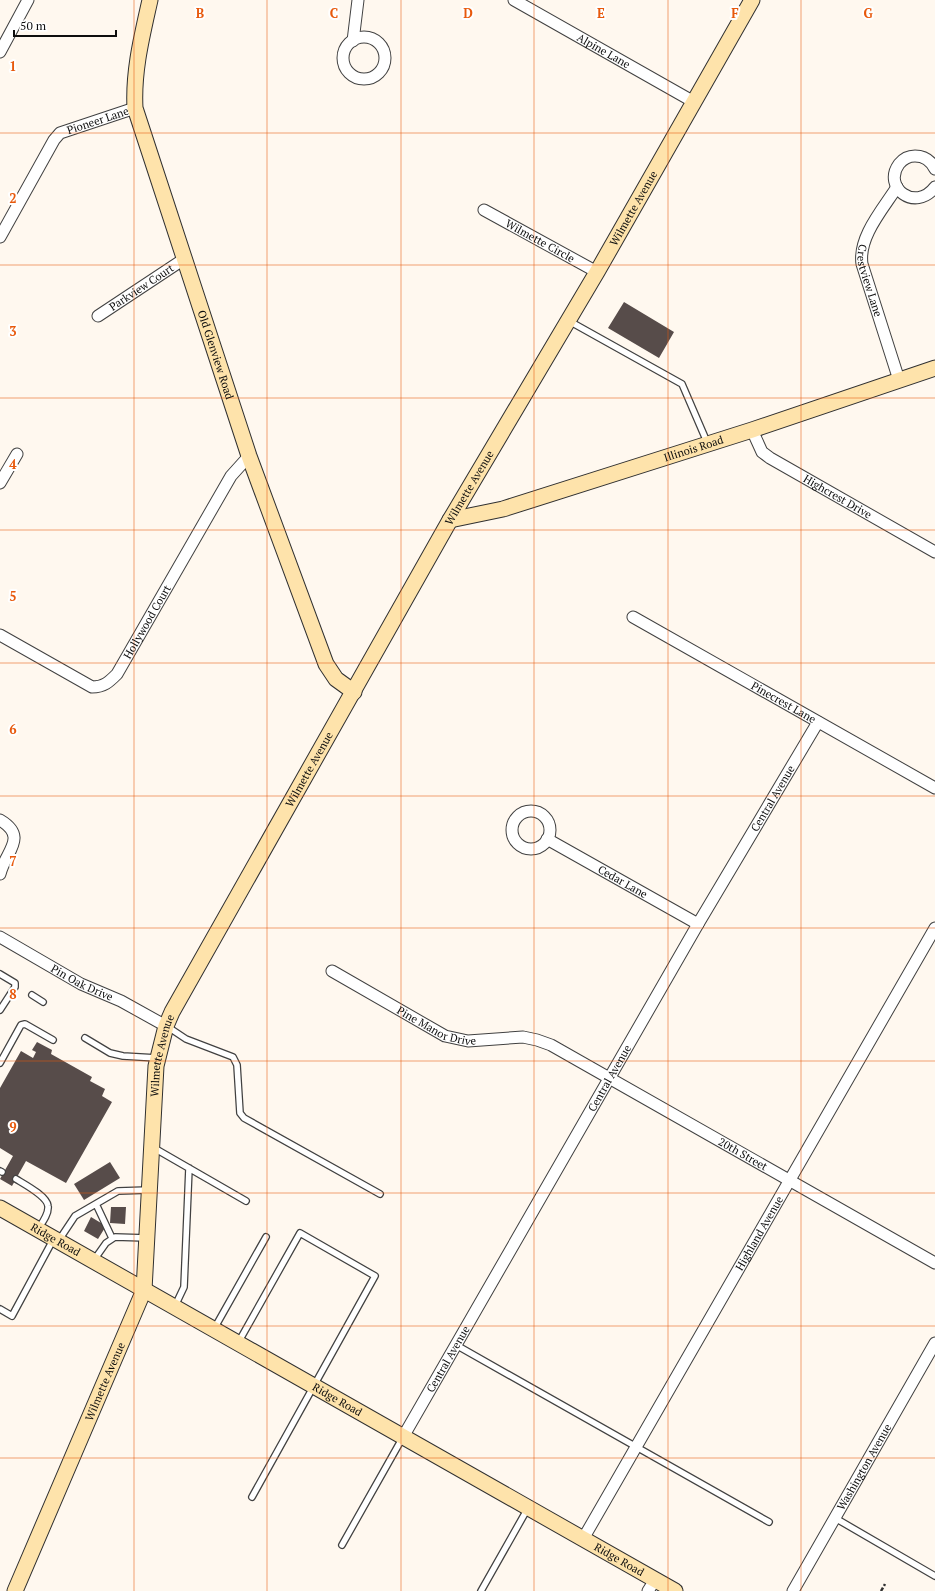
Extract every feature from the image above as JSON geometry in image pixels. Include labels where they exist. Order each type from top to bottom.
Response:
[{"type":"street","points":[[0,52],[28,0]]},
{"type":"street","name":"Old Glenview Road","points":[[150,0],[136,71],[134,89],[135,108],[249,456],[326,664],[336,679],[354,692]]},
{"type":"street","points":[[353,41],[358,0]]},
{"type":"street","name":"Alpine Lane","points":[[514,0],[694,102]]},
{"type":"street","name":"Wilmette Avenue","points":[[15,1591],[144,1290],[156,1066],[166,1026],[172,1012],[450,520],[597,272],[752,0]]},
{"type":"street","name":"Pioneer Lane","points":[[0,237],[54,140],[60,133],[135,108]]},
{"type":"street","points":[[935,169],[930,161],[916,156],[903,160],[895,172],[897,187],[901,192],[913,198],[926,196],[935,186]]},
{"type":"street","name":"Crestview Lane","points":[[897,187],[866,237],[861,257],[899,380]]},
{"type":"street","name":"Wilmette Circle","points":[[484,210],[597,272]]},
{"type":"street","name":"Parkview Court","points":[[98,316],[184,260]]},
{"type":"street","name":"Illinois Road","points":[[450,520],[503,509],[752,430],[935,368]]},
{"type":"street","name":"Highcrest Drive","points":[[752,430],[762,452],[770,458],[935,552]]},
{"type":"street","points":[[0,483],[17,454]]},
{"type":"street","name":"Hollywood Court","points":[[0,635],[92,687],[101,687],[109,682],[116,674],[231,476],[249,456]]},
{"type":"street","name":"Pinecrest Lane","points":[[633,617],[935,788]]},
{"type":"street","name":"Central Avenue","points":[[403,1437],[698,924],[818,722]]},
{"type":"street","points":[[0,820],[10,827],[14,833],[15,839],[0,874]]},
{"type":"street","name":"Cedar Lane","points":[[547,839],[698,924]]},
{"type":"street","name":"Highland Avenue","points":[[583,1539],[935,928]]},
{"type":"street","name":"Pin Oak Drive","points":[[0,937],[81,984],[121,1001],[166,1026]]},
{"type":"street","name":"Pine Manor Drive","points":[[332,972],[445,1036],[468,1040],[522,1037],[537,1040],[550,1045]]},
{"type":"street","name":"20th Street","points":[[550,1045],[935,1263]]},
{"type":"street","name":"Ridge Road","points":[[0,1208],[583,1539],[651,1585],[674,1591]]},
{"type":"street","name":"Washington Avenue","points":[[793,1591],[935,1343]]},
{"type":"lane","points":[[568,321],[682,384],[708,444]]},
{"type":"lane","points":[[0,974],[15,983],[15,987],[0,1010]]},
{"type":"lane","points":[[32,995],[43,1002]]},
{"type":"lane","points":[[0,1064],[21,1025],[24,1024],[53,1040]]},
{"type":"lane","points":[[166,1026],[186,1039],[233,1057],[236,1065],[240,1113],[244,1118],[380,1194]]},
{"type":"lane","points":[[85,1038],[110,1053],[123,1056],[158,1058]]},
{"type":"lane","points":[[152,1147],[246,1201]]},
{"type":"lane","points":[[174,1307],[184,1287],[189,1168]]},
{"type":"lane","points":[[16,1179],[34,1190],[46,1201],[48,1206],[47,1213],[38,1230]]},
{"type":"lane","points":[[0,1309],[12,1316],[56,1240],[75,1216],[118,1191],[150,1190]]},
{"type":"lane","points":[[96,1204],[112,1238]]},
{"type":"lane","points":[[238,1343],[300,1233],[375,1276],[252,1497]]},
{"type":"lane","points":[[214,1330],[266,1237]]},
{"type":"lane","points":[[94,1261],[106,1243],[112,1238],[147,1238]]},
{"type":"lane","points":[[456,1345],[769,1522]]},
{"type":"lane","points":[[342,1545],[403,1437]]},
{"type":"lane","points":[[481,1591],[528,1508]]},
{"type":"lane","points":[[835,1518],[935,1576]]},
{"type":"path","points":[[881,1591],[885,1584]]},
{"type":"building","points":[[624,302],[674,332],[659,358],[608,328]]},
{"type":"building","points":[[37,1042],[52,1050],[51,1054],[92,1077],[90,1081],[105,1089],[102,1096],[112,1102],[66,1183],[26,1161],[12,1186],[0,1179],[13,1156],[0,1148],[0,1088],[21,1051],[33,1058],[36,1052],[32,1050]]},
{"type":"building","points":[[110,1162],[120,1178],[84,1200],[74,1184]]},
{"type":"building","points":[[111,1207],[126,1207],[125,1224],[110,1223]]},
{"type":"building","points":[[91,1217],[106,1226],[98,1239],[84,1231]]}]
